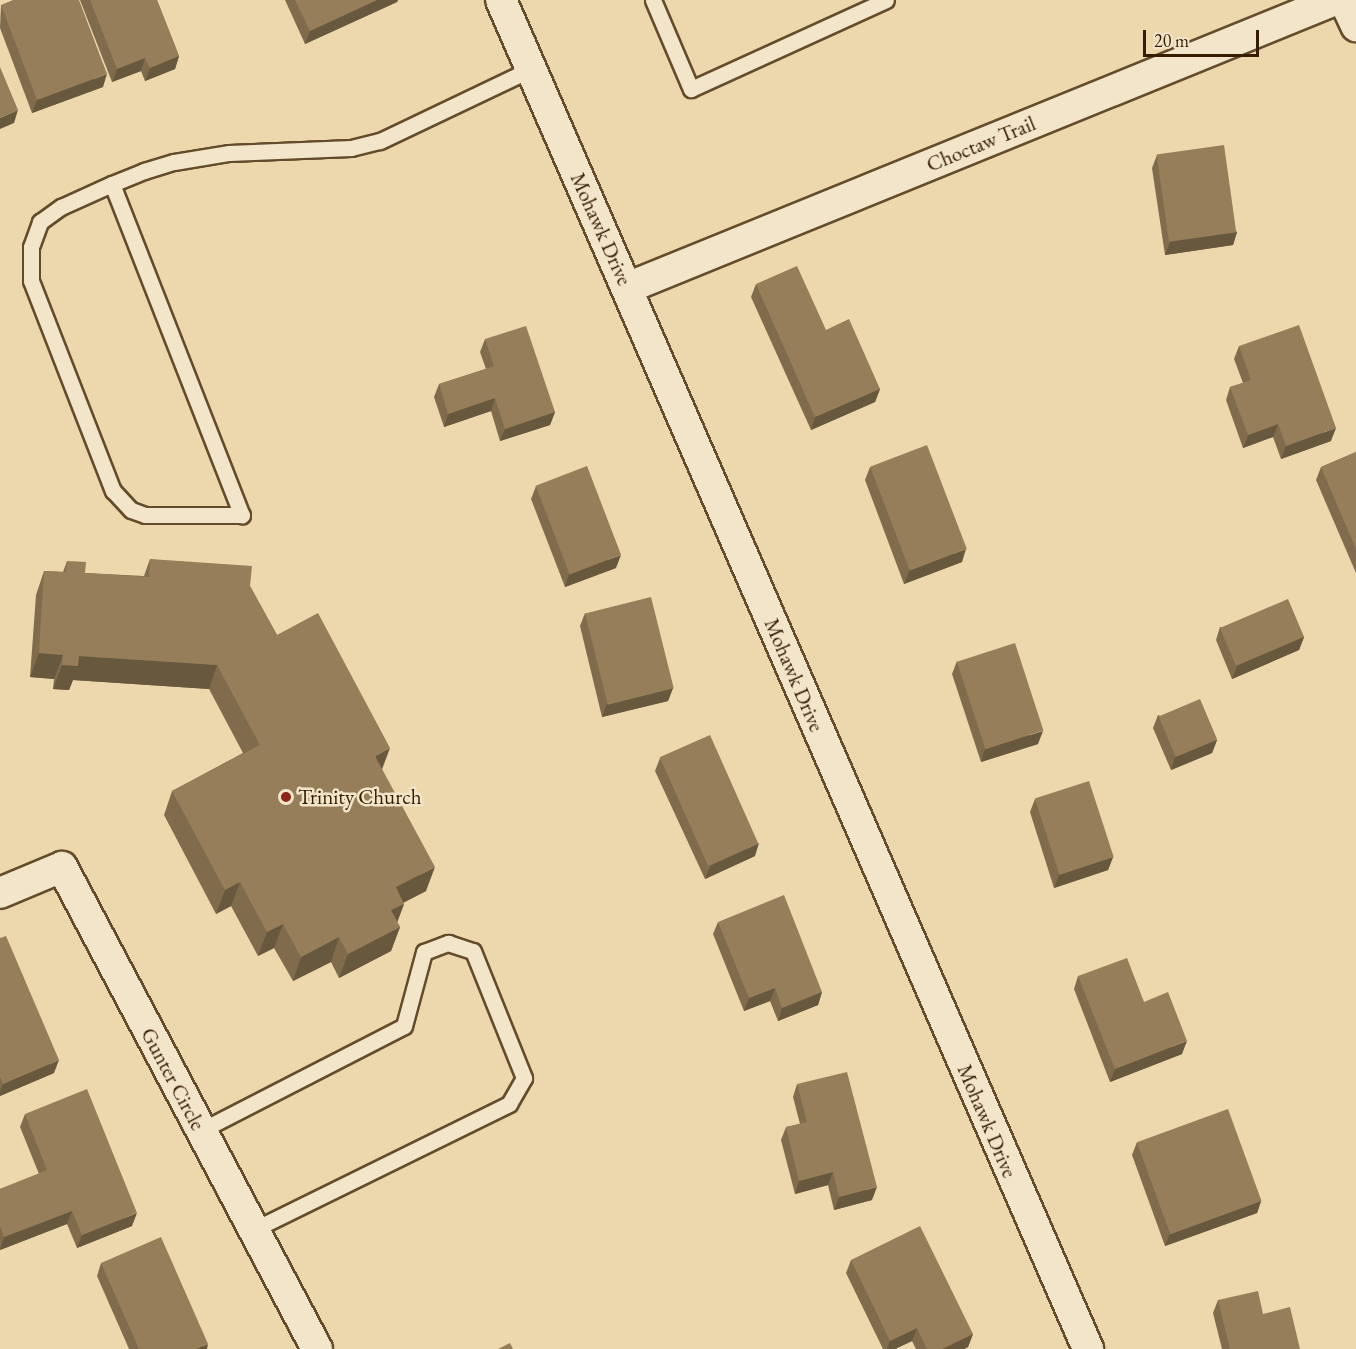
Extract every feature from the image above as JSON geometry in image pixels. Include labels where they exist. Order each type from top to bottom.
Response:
[{"type":"street","name":"Mohawk Drive","points":[[501,0],[1088,1349]]},
{"type":"street","name":"Choctaw Trail","points":[[627,288],[1335,0]]},
{"type":"street","points":[[1344,0],[1356,26]]},
{"type":"street","name":"Gunter Circle","points":[[0,893],[62,867],[200,1131],[318,1349]]},
{"type":"lane","points":[[653,0],[691,88],[886,0]]},
{"type":"lane","points":[[112,184],[242,515],[145,515],[131,510],[113,491],[31,281],[29,263],[31,247],[40,222],[61,207],[112,184],[174,162],[203,156],[351,148],[380,141],[531,69]]},
{"type":"lane","points":[[200,1131],[404,1026],[424,952],[448,943],[473,951],[524,1078],[509,1104],[253,1230]]},
{"type":"building","points":[[13,0],[79,0],[107,74],[37,100],[1,5]]},
{"type":"building","points":[[90,0],[157,0],[179,56],[150,68],[145,58],[117,69]]},
{"type":"building","points":[[295,0],[377,0],[310,31]]},
{"type":"building","points":[[0,67],[18,110],[0,118]]},
{"type":"building","points":[[1224,145],[1236,232],[1169,242],[1157,154]]},
{"type":"building","points":[[797,266],[826,330],[849,319],[880,389],[815,417],[756,284]]},
{"type":"building","points":[[1299,325],[1336,428],[1286,446],[1278,424],[1248,435],[1230,387],[1251,380],[1239,346]]},
{"type":"building","points":[[526,326],[555,412],[505,429],[495,398],[448,414],[439,384],[494,366],[485,339]]},
{"type":"building","points":[[927,445],[967,549],[910,570],[870,467]]},
{"type":"building","points":[[1356,452],[1356,549],[1321,467]]},
{"type":"building","points":[[587,466],[621,555],[570,574],[536,486]]},
{"type":"building","name":"Trinity Church","points":[[150,559],[252,566],[250,586],[277,635],[318,613],[390,748],[375,756],[435,867],[396,887],[404,904],[391,910],[400,927],[348,954],[339,937],[301,957],[283,924],[267,932],[240,882],[225,890],[172,791],[260,745],[217,665],[79,656],[78,666],[62,665],[63,655],[39,653],[44,571],[66,572],[67,561],[86,562],[85,573],[149,577]]},
{"type":"building","points":[[651,597],[674,688],[608,705],[585,613]]},
{"type":"building","points":[[1288,599],[1304,637],[1236,666],[1220,628]]},
{"type":"building","points":[[1015,643],[1043,730],[985,749],[957,662]]},
{"type":"building","points":[[1200,699],[1217,740],[1176,757],[1159,717]]},
{"type":"building","points":[[710,735],[758,844],[708,866],[660,757]]},
{"type":"building","points":[[1089,781],[1114,857],[1060,875],[1035,799]]},
{"type":"building","points":[[784,895],[822,992],[782,1008],[775,988],[749,998],[718,922]]},
{"type":"building","points":[[6,936],[59,1060],[3,1084],[0,1077],[0,938]]},
{"type":"building","points":[[1127,958],[1144,1002],[1168,992],[1187,1041],[1115,1069],[1078,976]]},
{"type":"building","points":[[847,1072],[877,1187],[839,1197],[833,1172],[799,1181],[786,1127],[807,1122],[797,1084]]},
{"type":"building","points":[[87,1089],[137,1213],[82,1235],[72,1211],[4,1237],[0,1226],[0,1189],[47,1170],[25,1114]]},
{"type":"building","points":[[1228,1109],[1262,1201],[1170,1234],[1137,1142]]},
{"type":"building","points":[[920,1226],[973,1334],[942,1349],[927,1349],[917,1328],[890,1341],[851,1260]]},
{"type":"building","points":[[161,1237],[208,1344],[196,1349],[139,1349],[101,1263]]},
{"type":"building","points":[[1258,1291],[1263,1314],[1290,1307],[1300,1349],[1230,1349],[1218,1300]]},
{"type":"building","points":[[510,1343],[513,1349],[498,1349]]},
{"type":"place","name":"Trinity Church","points":[[286,797]]}]
